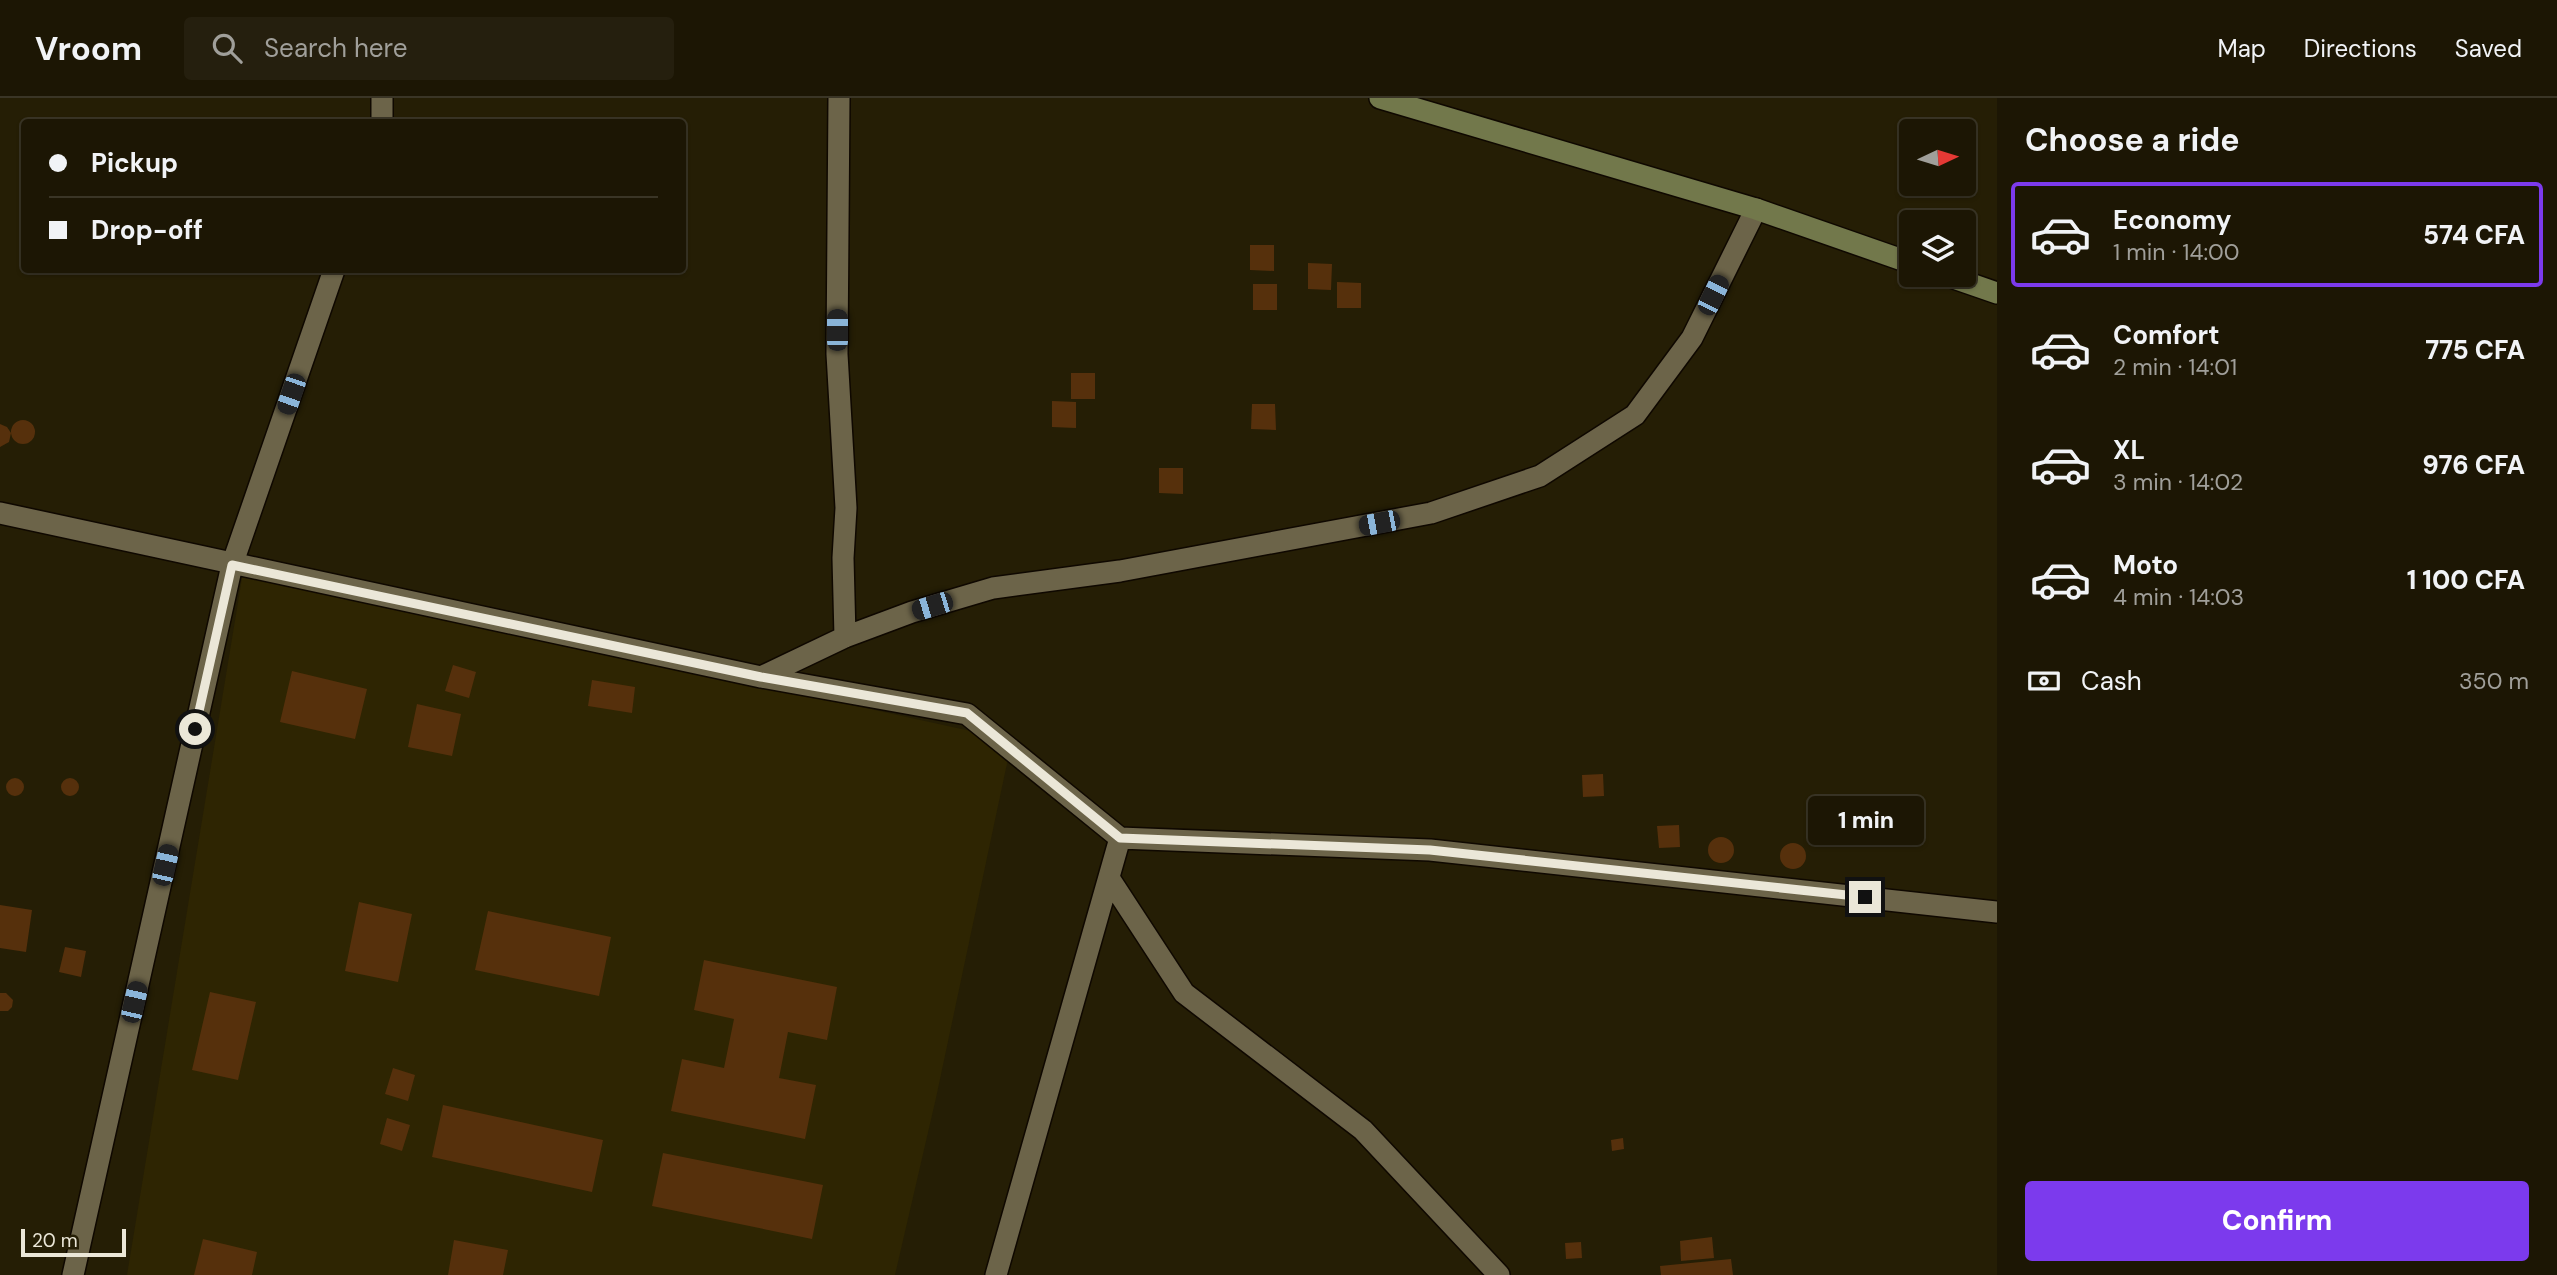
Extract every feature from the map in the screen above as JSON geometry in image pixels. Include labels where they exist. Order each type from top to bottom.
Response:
[{"type":"main road","points":[[1380,98],[1756,209],[1899,259]]},
{"type":"main road","points":[[1976,286],[1997,293]]},
{"type":"street","points":[[382,98],[382,119]]},
{"type":"street","points":[[839,98],[837,341],[846,508],[843,558],[845,637]]},
{"type":"street","points":[[761,677],[845,637],[912,612],[993,588],[1120,571],[1431,513],[1540,476],[1635,415],[1692,338],[1756,209]]},
{"type":"street","points":[[73,1275],[232,565],[333,273]]},
{"type":"street","points":[[0,513],[761,677],[967,713],[1120,838],[1430,850],[1997,912]]},
{"type":"street","points":[[996,1275],[1120,838]]},
{"type":"street","points":[[1109,878],[1184,993],[1363,1130],[1499,1275]]},
{"type":"shaded area","points":[[243,572],[1012,740],[936,1098],[895,1275],[127,1275]]},
{"type":"building","points":[[1250,245],[1274,245],[1274,271],[1250,270]]},
{"type":"building","points":[[1308,263],[1332,264],[1331,290],[1308,289]]},
{"type":"building","points":[[1337,282],[1361,283],[1361,308],[1337,308]]},
{"type":"building","points":[[1253,284],[1277,284],[1277,310],[1253,310]]},
{"type":"building","points":[[1071,373],[1095,373],[1095,399],[1071,399]]},
{"type":"building","points":[[1052,401],[1076,402],[1076,428],[1052,427]]},
{"type":"building","points":[[1252,404],[1275,404],[1276,430],[1251,429]]},
{"type":"building","points":[[23,420],[31,424],[35,432],[31,440],[23,444],[15,440],[11,432],[15,424]]},
{"type":"building","points":[[0,424],[7,427],[11,433],[9,442],[0,447]]},
{"type":"building","points":[[1159,468],[1183,468],[1183,494],[1159,493]]},
{"type":"building","points":[[453,665],[476,672],[469,698],[445,691]]},
{"type":"building","points":[[292,671],[367,689],[355,739],[280,722]]},
{"type":"building","points":[[592,680],[635,687],[632,713],[588,706]]},
{"type":"building","points":[[417,704],[461,714],[452,756],[408,747]]},
{"type":"building","points":[[1603,774],[1604,796],[1583,797],[1582,775]]},
{"type":"building","points":[[11,778],[19,778],[24,787],[22,794],[11,796],[6,791],[6,783]]},
{"type":"building","points":[[66,778],[74,778],[79,787],[77,794],[66,796],[61,791],[61,783]]},
{"type":"building","points":[[1679,825],[1680,847],[1659,848],[1657,826]]},
{"type":"building","points":[[1721,837],[1730,841],[1734,850],[1730,859],[1721,863],[1712,859],[1708,850],[1712,841]]},
{"type":"building","points":[[1793,843],[1802,847],[1806,856],[1802,865],[1793,869],[1784,865],[1780,856],[1784,847]]},
{"type":"building","points":[[359,902],[412,914],[398,982],[345,971]]},
{"type":"building","points":[[0,905],[32,910],[26,952],[0,948]]},
{"type":"building","points":[[488,911],[611,937],[599,996],[475,970]]},
{"type":"building","points":[[65,947],[86,951],[81,977],[59,972]]},
{"type":"building","points":[[704,960],[837,987],[827,1040],[788,1032],[779,1078],[816,1085],[805,1139],[671,1111],[682,1059],[724,1068],[734,1019],[694,1010]]},
{"type":"building","points":[[210,992],[256,1002],[238,1080],[192,1070]]},
{"type":"building","points":[[0,993],[6,993],[13,1000],[8,1011],[0,1011]]},
{"type":"building","points":[[393,1068],[415,1075],[408,1101],[385,1094]]},
{"type":"building","points":[[443,1105],[603,1140],[592,1192],[432,1157]]},
{"type":"building","points":[[387,1118],[410,1125],[402,1151],[380,1144]]},
{"type":"building","points":[[1623,1138],[1624,1149],[1612,1151],[1611,1140]]},
{"type":"building","points":[[663,1153],[823,1185],[812,1239],[652,1206]]},
{"type":"building","points":[[1712,1237],[1714,1258],[1681,1261],[1680,1241]]},
{"type":"building","points":[[203,1239],[257,1252],[252,1275],[194,1275]]},
{"type":"building","points":[[454,1240],[508,1250],[503,1275],[448,1275]]},
{"type":"building","points":[[1581,1242],[1582,1258],[1566,1259],[1565,1243]]},
{"type":"building","points":[[1731,1259],[1733,1275],[1661,1275],[1660,1266]]},
{"type":"route","points":[[195,729],[232,565],[761,677],[967,713],[1120,838],[1430,850],[1865,897]]}]
